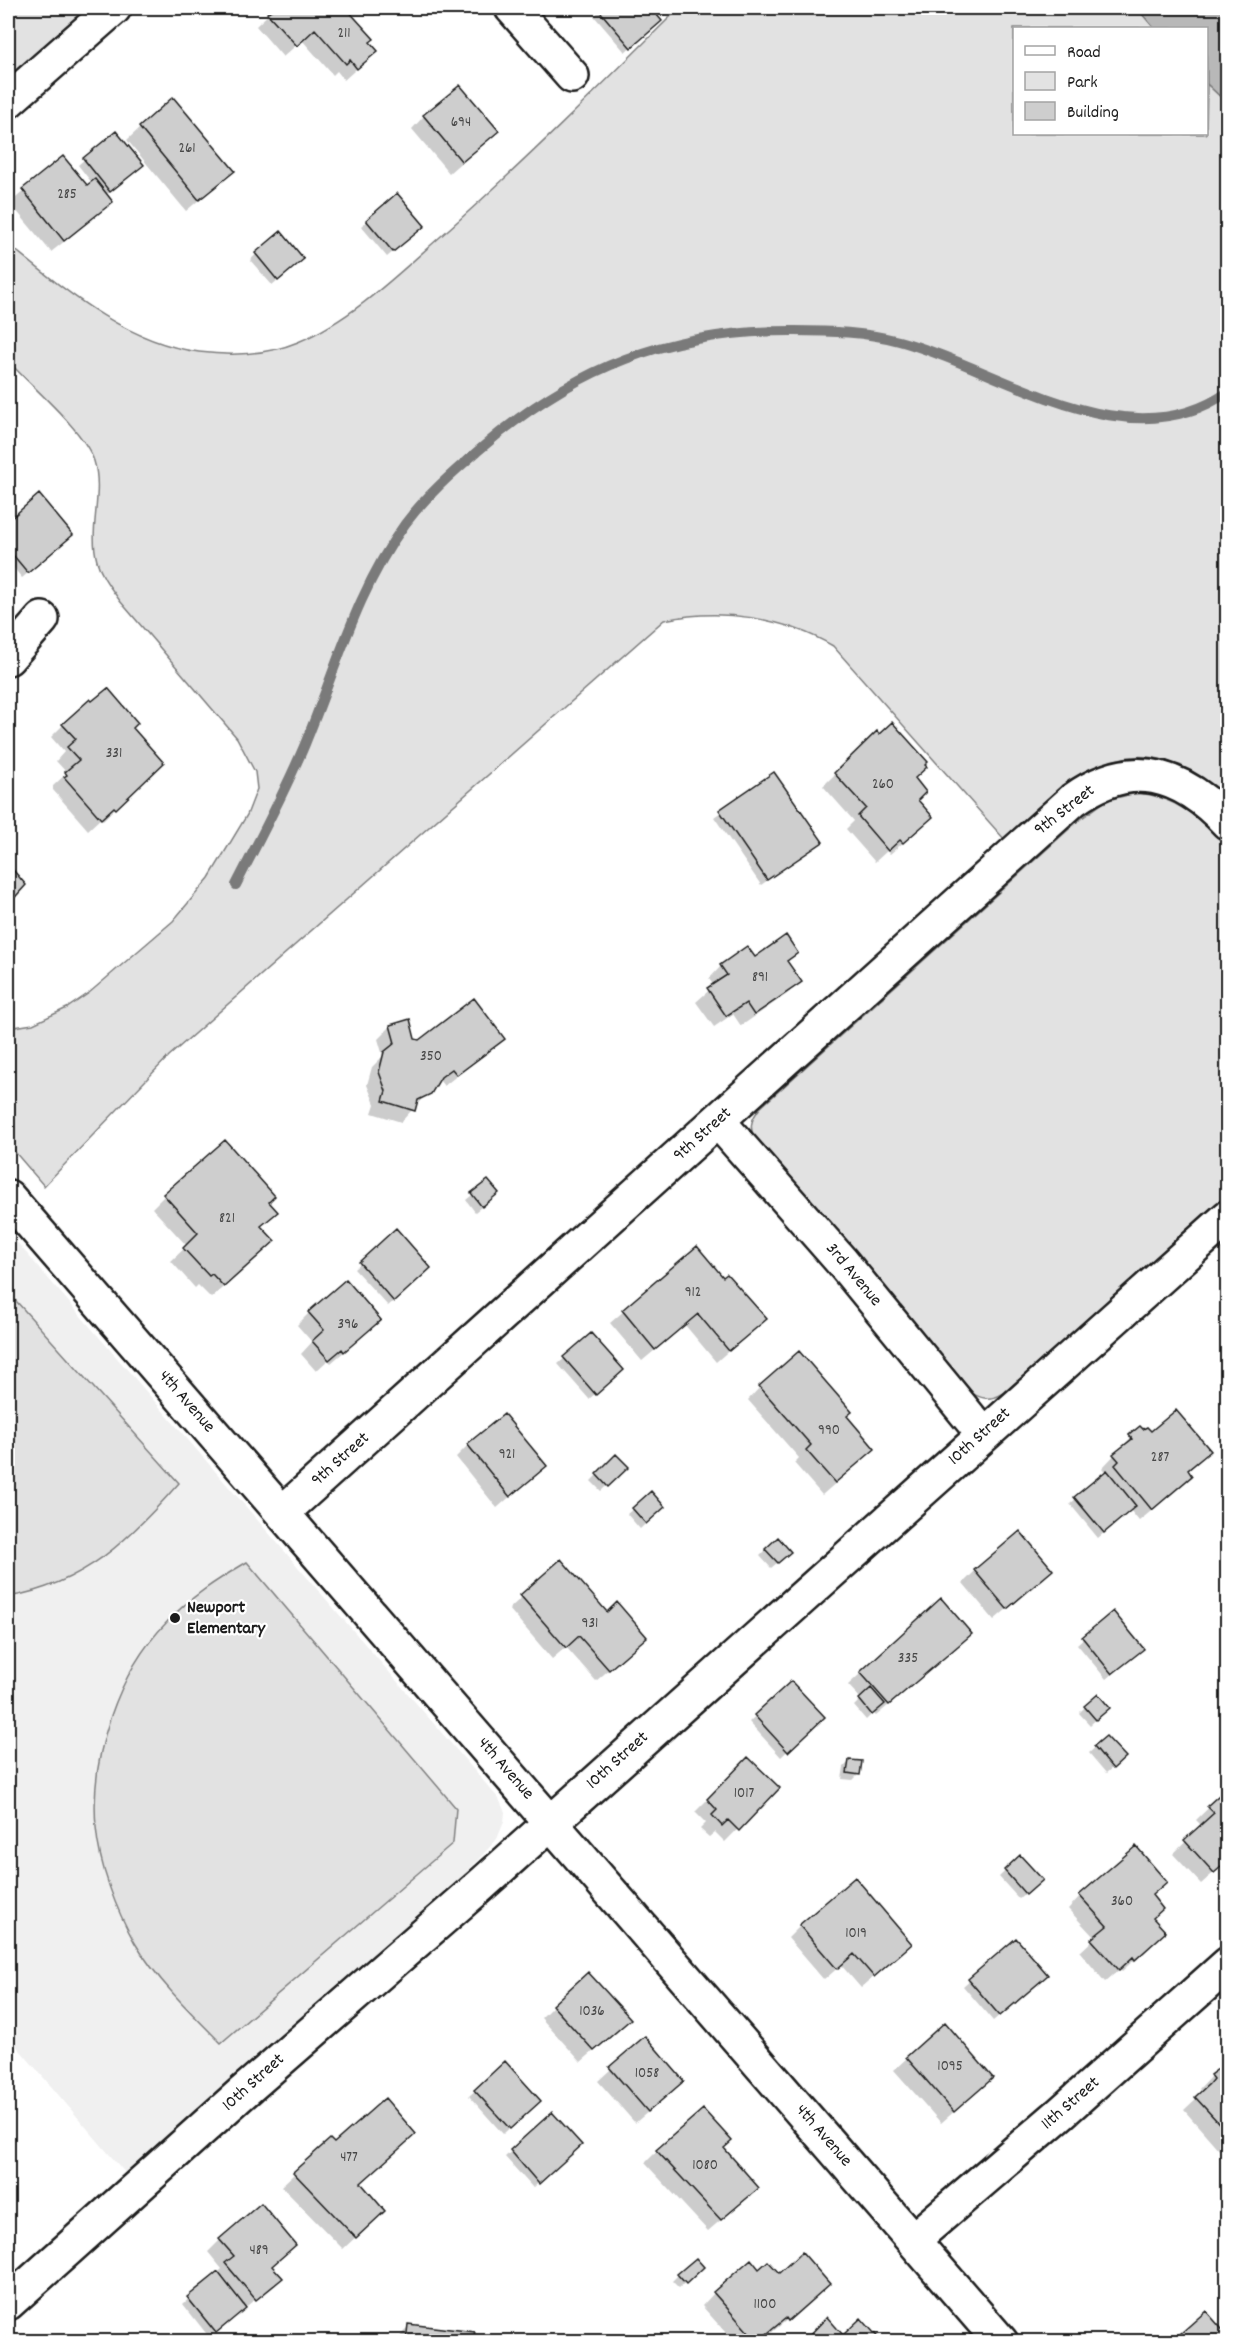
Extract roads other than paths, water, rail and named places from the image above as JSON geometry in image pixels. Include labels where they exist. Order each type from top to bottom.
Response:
[{"type":"street","points":[[8,101],[114,8]]},
{"type":"street","points":[[512,8],[572,76]]},
{"type":"street","points":[[8,658],[42,619]]},
{"type":"street","name":"9th Street","points":[[282,1513],[1073,800],[1109,779],[1134,775],[1157,777],[1179,784],[1201,798],[1227,823]]},
{"type":"street","name":"3rd Avenue","points":[[718,1121],[849,1270],[983,1434]]},
{"type":"street","name":"4th Avenue","points":[[8,1197],[1001,2342]]},
{"type":"street","name":"10th Street","points":[[8,2303],[241,2094],[551,1822],[1227,1217]]},
{"type":"street","name":"11th Street","points":[[913,2240],[1061,2113],[1227,1964]]},
{"type":"waterway","points":[[236,885],[297,762],[360,603],[388,549],[405,524],[431,494],[479,450],[551,396],[588,376],[625,359],[665,346],[706,338],[749,332],[821,331],[861,334],[899,341],[938,354],[1063,404],[1106,415],[1148,418],[1189,412],[1228,392]]},
{"type":"place","name":"Newport Elementary","points":[[175,1618]]}]
